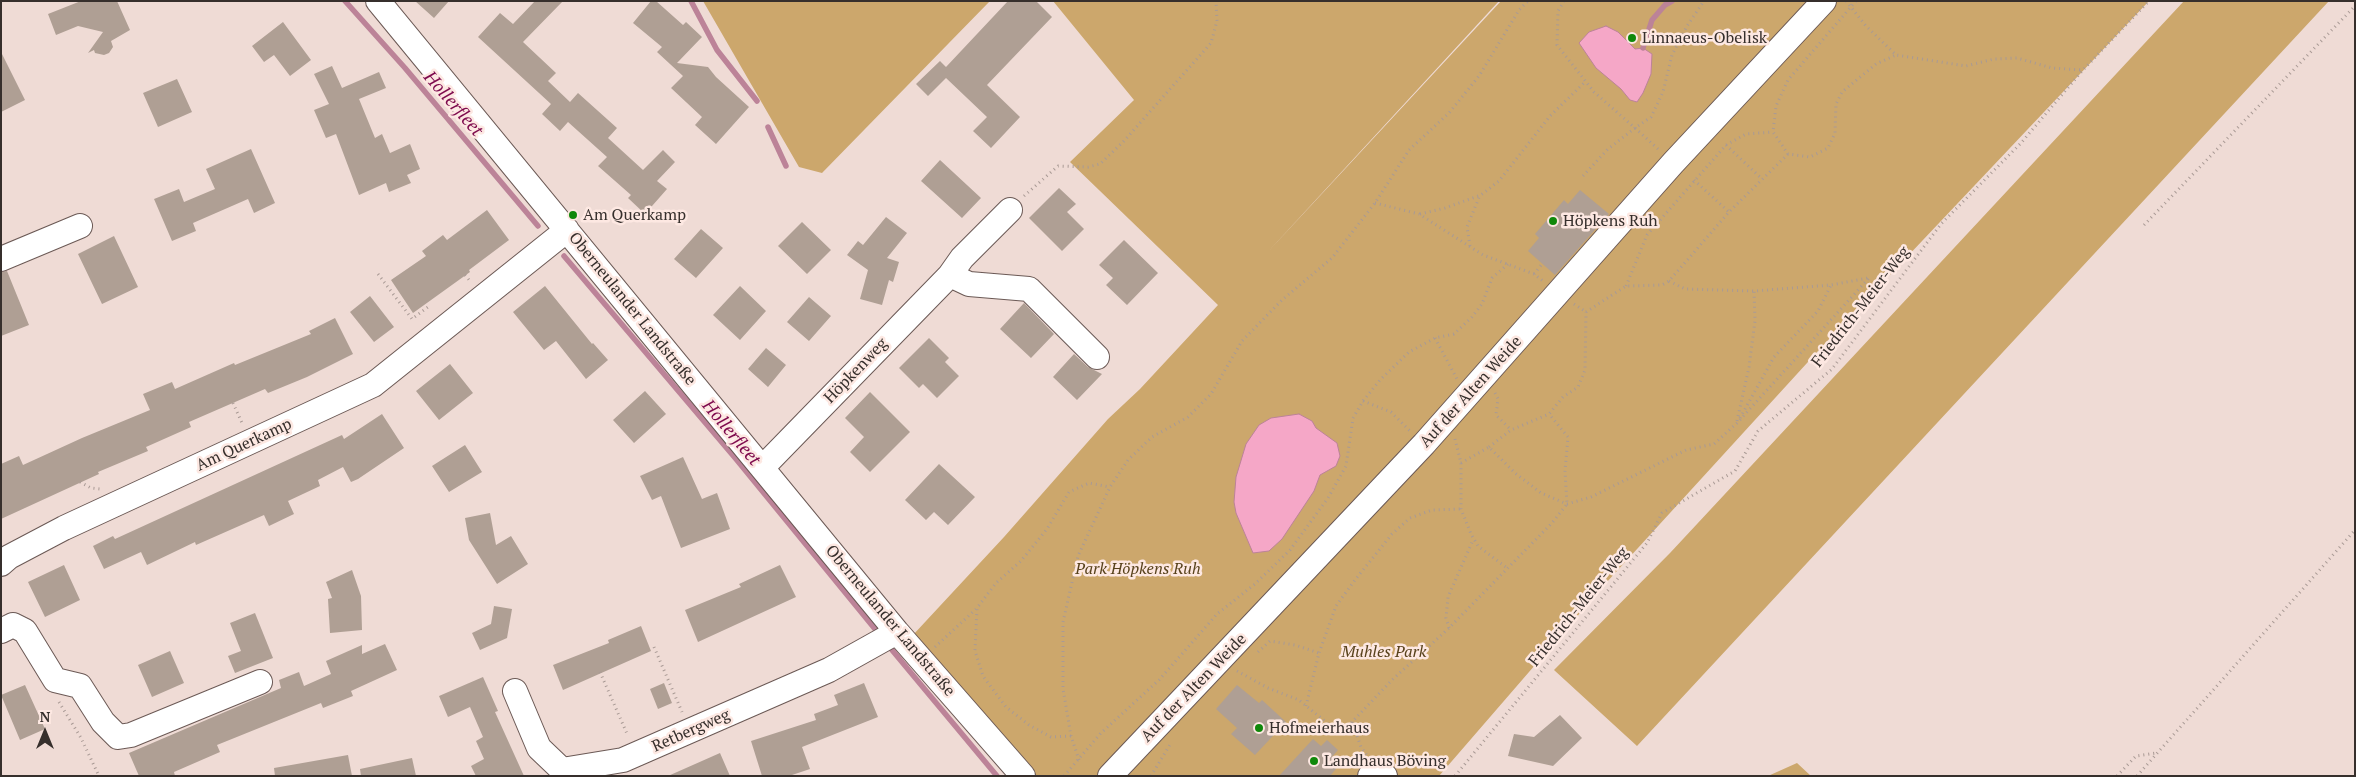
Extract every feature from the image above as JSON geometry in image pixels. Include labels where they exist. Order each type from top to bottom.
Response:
[{"type":"street","name":"Oberneulander Landstraße","points":[[378,1],[897,632],[1023,776]]},
{"type":"street","name":"Auf der Alten Weide","points":[[1110,776],[1424,444],[1559,294],[1673,163],[1824,1]]},
{"type":"street","name":"Höpkenweg","points":[[763,467],[950,275],[962,258],[1010,210]]},
{"type":"street","points":[[1,259],[80,226]]},
{"type":"street","name":"Am Querkamp","points":[[1,564],[9,557],[64,528],[373,385],[567,230]]},
{"type":"street","points":[[950,275],[969,284],[1029,289],[1097,357]]},
{"type":"street","points":[[1,631],[13,625],[25,631],[56,680],[80,686],[103,722],[118,737],[131,735],[260,682]]},
{"type":"street","name":"Retbergweg","points":[[516,691],[539,748],[562,770],[623,760],[636,755],[829,670],[897,632]]},
{"type":"path","points":[[1010,210],[1042,178],[1058,166],[1088,167],[1100,164],[1123,142],[1211,43],[1217,21],[1216,1]]},
{"type":"path","points":[[1079,760],[1071,736],[1063,689],[1063,622],[1078,556],[1110,487],[1128,460],[1152,437],[1188,417],[1211,394],[1242,341],[1282,300],[1332,258],[1375,203],[1409,150],[1449,113],[1478,76],[1519,10],[1528,1]]},
{"type":"path","points":[[1564,1],[1558,11],[1557,45],[1594,92],[1673,163]]},
{"type":"path","points":[[1581,178],[1608,149],[1651,117],[1664,92],[1672,55],[1686,26],[1704,1]]},
{"type":"path","points":[[1846,1],[1881,42],[1896,55],[1966,66],[1994,59],[2016,58],[2052,68],[2083,70]]},
{"type":"path","points":[[1856,1],[1788,80],[1776,106],[1773,132],[1788,154],[1810,157],[1828,148],[1834,133],[1836,104],[1842,92],[1876,64],[1896,55]]},
{"type":"path","name":"Friedrich-Meier-Weg","points":[[1455,776],[1647,543],[1662,512],[1735,471],[1758,431],[1832,369],[1940,224],[2021,142],[2083,70],[2149,1]]},
{"type":"path","points":[[2144,225],[2355,6]]},
{"type":"path","points":[[1419,214],[1445,208],[1480,195],[1499,180],[1550,116],[1586,81]]},
{"type":"path","points":[[1626,286],[1646,235],[1726,145],[1746,134],[1773,132]]},
{"type":"path","points":[[1726,145],[1761,178]]},
{"type":"path","points":[[1462,464],[1511,430],[1549,414],[1563,397],[1578,387],[1585,370],[1586,312],[1626,286],[1662,285],[1669,281],[1729,212],[1761,178],[1788,154]]},
{"type":"path","points":[[1694,180],[1729,212]]},
{"type":"path","points":[[1470,246],[1467,227],[1480,195]]},
{"type":"path","points":[[1375,203],[1419,214],[1483,255],[1534,274],[1559,294]]},
{"type":"path","points":[[1064,776],[1101,733],[1159,680],[1217,614],[1255,584],[1290,550],[1328,498],[1346,466],[1353,418],[1363,401],[1380,380],[1409,352],[1435,338],[1454,334],[1472,317],[1482,304],[1492,278],[1508,264]]},
{"type":"path","points":[[1534,274],[1542,264]]},
{"type":"path","points":[[378,274],[412,319],[428,307]]},
{"type":"path","points":[[1238,671],[1268,688],[1299,700],[1338,732],[1352,722],[1392,680],[1449,628],[1552,523],[1567,504],[1592,497],[1686,450],[1714,444],[1737,423],[1870,278],[1830,286],[1754,292],[1685,289],[1669,281]]},
{"type":"path","points":[[1737,423],[1774,357],[1818,311],[1830,286]]},
{"type":"path","points":[[1737,423],[1749,368],[1755,321],[1754,292]]},
{"type":"path","points":[[1435,338],[1466,397]]},
{"type":"path","points":[[1487,374],[1498,399],[1496,415],[1511,430]]},
{"type":"path","points":[[1363,401],[1390,412],[1424,444]]},
{"type":"path","points":[[1549,414],[1568,437],[1565,471],[1567,504]]},
{"type":"path","points":[[1445,421],[1454,435],[1462,464],[1461,509],[1478,546],[1507,568]]},
{"type":"path","points":[[1489,447],[1514,473],[1541,493],[1567,504]]},
{"type":"path","points":[[80,482],[90,488],[100,489]]},
{"type":"path","points":[[921,659],[977,608],[996,583],[1021,561],[1047,529],[1069,492],[1089,483],[1110,487]]},
{"type":"path","points":[[1306,706],[1319,653],[1336,606],[1392,534],[1410,518],[1432,510],[1461,509]]},
{"type":"path","points":[[2137,776],[2355,530]]},
{"type":"path","points":[[1449,628],[1446,618],[1448,597],[1474,539]]},
{"type":"path","points":[[977,608],[975,651],[982,676],[1006,707],[1029,725],[1051,736],[1071,736]]},
{"type":"path","points":[[1257,653],[1270,641],[1294,645],[1319,653]]},
{"type":"path","points":[[654,647],[690,731]]},
{"type":"path","points":[[1231,678],[1244,665]]},
{"type":"path","points":[[600,672],[636,755]]},
{"type":"path","points":[[1352,722],[1361,747],[1379,775]]},
{"type":"path","points":[[1151,776],[1173,740]]},
{"type":"path","points":[[2117,776],[2136,756],[2157,753]]},
{"type":"green space","points":[[703,1],[990,1],[822,173],[799,167]]},
{"type":"green space","points":[[1053,1],[1499,1],[1265,255],[1501,1],[2149,1],[1818,351],[1606,583],[1439,776],[1035,776],[913,635],[1004,537],[1108,419],[1140,389],[1218,305],[1070,162],[1134,100]]},
{"type":"green space","points":[[2184,1],[2329,1],[1637,746],[1554,670],[1670,553]]},
{"type":"green space","points":[[1797,763],[1811,776],[1768,776]]},
{"type":"shaded area","points":[[1606,26],[1618,32],[1635,49],[1643,48],[1652,54],[1651,74],[1637,102],[1630,100],[1621,89],[1596,68],[1579,43],[1589,32]]},
{"type":"shaded area","points":[[1299,414],[1312,421],[1316,428],[1337,443],[1340,456],[1336,466],[1320,475],[1314,491],[1282,539],[1269,551],[1253,553],[1236,513],[1234,502],[1236,477],[1246,444],[1259,425],[1271,418]]},
{"type":"building","points":[[81,1],[117,1],[130,30],[111,41],[113,47],[109,53],[104,55],[95,53],[94,50],[88,53],[103,32],[78,26],[56,35],[48,14]]},
{"type":"building","points":[[415,1],[449,1],[434,18]]},
{"type":"building","points":[[535,1],[563,1],[523,42],[556,73],[548,81],[570,102],[578,93],[617,128],[608,138],[643,170],[663,150],[675,162],[657,181],[667,189],[645,214],[628,198],[631,195],[598,166],[607,157],[568,122],[560,131],[542,114],[551,104],[478,37],[500,13],[513,24]]},
{"type":"building","points":[[651,1],[656,1],[683,25],[686,22],[702,37],[677,63],[708,67],[716,77],[749,107],[716,144],[695,125],[702,117],[671,88],[683,76],[657,52],[662,47],[633,23]]},
{"type":"building","points":[[1008,1],[1036,1],[1052,17],[987,85],[1020,117],[991,148],[973,131],[987,117],[946,78],[928,96],[916,84],[940,61],[946,67]]},
{"type":"building","points":[[283,22],[311,60],[290,76],[274,55],[264,62],[252,46]]},
{"type":"building","points":[[1,52],[25,100],[1,112]]},
{"type":"building","points":[[332,66],[342,88],[379,72],[386,88],[359,99],[375,138],[382,134],[390,153],[410,144],[420,169],[407,175],[411,183],[389,192],[386,183],[359,195],[336,134],[326,138],[314,110],[329,104],[314,74]]},
{"type":"building","points":[[177,79],[192,112],[158,127],[143,93]]},
{"type":"building","points":[[251,149],[275,203],[254,213],[248,199],[193,223],[196,231],[172,241],[154,199],[179,189],[184,202],[215,189],[206,169]]},
{"type":"building","points":[[940,160],[981,198],[962,218],[921,181]]},
{"type":"building","points":[[1059,188],[1076,204],[1067,212],[1084,229],[1062,251],[1029,218]]},
{"type":"building","points":[[1580,190],[1609,214],[1555,275],[1528,251],[1539,238],[1535,234],[1564,200],[1568,204]]},
{"type":"building","points":[[487,210],[509,240],[469,270],[470,272],[413,313],[391,280],[426,256],[422,251],[443,235],[447,240]]},
{"type":"building","points":[[886,217],[907,233],[887,258],[899,262],[893,282],[889,280],[882,305],[860,299],[868,270],[847,255],[858,241],[863,245]]},
{"type":"building","points":[[802,222],[831,250],[807,274],[778,246]]},
{"type":"building","points":[[701,229],[723,248],[696,278],[674,259]]},
{"type":"building","points":[[114,236],[138,287],[102,304],[78,254]]},
{"type":"building","points":[[1124,240],[1158,273],[1127,305],[1106,285],[1113,278],[1099,265]]},
{"type":"building","points":[[7,271],[29,325],[1,336],[1,272]]},
{"type":"building","points":[[545,286],[592,344],[608,360],[586,379],[556,341],[544,350],[513,312]]},
{"type":"building","points":[[740,286],[766,311],[740,340],[713,315]]},
{"type":"building","points":[[370,296],[394,327],[374,342],[350,312]]},
{"type":"building","points":[[809,297],[831,316],[809,341],[787,322]]},
{"type":"building","points":[[1024,303],[1054,334],[1031,358],[1000,329]]},
{"type":"building","points":[[335,318],[353,354],[307,377],[268,393],[265,389],[189,422],[191,427],[146,447],[148,451],[98,472],[99,474],[1,519],[1,464],[19,456],[23,465],[150,410],[143,394],[172,382],[175,389],[234,363],[235,365],[311,334],[309,331]]},
{"type":"building","points":[[929,338],[949,358],[945,362],[959,376],[937,398],[923,384],[919,388],[899,368]]},
{"type":"building","points":[[766,348],[786,365],[768,387],[748,369]]},
{"type":"building","points":[[1074,354],[1088,367],[1102,374],[1077,400],[1053,377]]},
{"type":"building","points":[[450,364],[473,393],[439,420],[416,391]]},
{"type":"building","points":[[645,391],[666,414],[634,443],[613,420]]},
{"type":"building","points":[[870,392],[910,432],[870,472],[850,452],[864,437],[845,418]]},
{"type":"building","points":[[382,414],[404,448],[358,479],[351,482],[343,467],[318,480],[320,486],[288,501],[294,514],[269,526],[264,515],[196,545],[195,542],[147,565],[141,552],[104,569],[93,546],[113,536],[115,539],[342,435],[344,439]]},
{"type":"building","points":[[465,445],[482,472],[449,492],[432,466]]},
{"type":"building","points":[[683,457],[702,499],[717,493],[730,529],[681,548],[661,496],[652,500],[640,476]]},
{"type":"building","points":[[939,464],[975,497],[948,525],[934,512],[926,520],[905,500]]},
{"type":"building","points":[[490,513],[496,545],[511,536],[528,564],[497,584],[469,540],[465,518]]},
{"type":"building","points":[[64,565],[80,600],[45,617],[28,582]]},
{"type":"building","points":[[780,565],[796,597],[698,642],[685,610],[741,587],[739,584]]},
{"type":"building","points":[[352,570],[361,596],[362,630],[330,633],[328,599],[332,598],[326,582]]},
{"type":"building","points":[[494,606],[512,609],[507,638],[480,650],[472,633],[491,624]]},
{"type":"building","points":[[255,613],[273,658],[235,673],[228,656],[241,651],[230,623]]},
{"type":"building","points":[[641,626],[651,651],[563,690],[553,665],[609,643],[608,640]]},
{"type":"building","points":[[385,644],[397,670],[351,691],[353,696],[323,708],[321,703],[217,745],[220,752],[174,772],[175,776],[139,776],[129,753],[281,688],[279,680],[299,672],[304,686],[331,674],[326,661],[362,645],[362,654]]},
{"type":"building","points":[[170,651],[184,683],[152,697],[138,665]]},
{"type":"building","points":[[483,677],[498,711],[495,712],[524,776],[476,776],[471,766],[484,759],[476,741],[483,737],[470,707],[448,717],[439,696]]},
{"type":"building","points":[[664,683],[672,703],[658,709],[650,689]]},
{"type":"building","points":[[864,683],[878,717],[802,747],[810,769],[789,776],[762,776],[751,741],[816,720],[814,714],[838,705],[834,695]]},
{"type":"building","points":[[25,685],[45,729],[20,740],[1,695]]},
{"type":"building","name":"Hofmeierhaus","points":[[1237,685],[1259,703],[1262,700],[1286,722],[1255,755],[1231,734],[1237,728],[1216,709]]},
{"type":"building","points":[[1560,715],[1582,738],[1553,766],[1508,756],[1514,734],[1534,737]]},
{"type":"building","name":"Landhaus Böving","points":[[1313,739],[1321,746],[1327,740],[1338,750],[1332,757],[1340,764],[1330,776],[1279,776]]},
{"type":"building","points":[[720,753],[730,776],[668,776]]},
{"type":"building","points":[[348,755],[352,776],[275,776],[274,768]]},
{"type":"building","points":[[412,758],[416,776],[361,776],[360,769]]},
{"type":"waterway","name":"Hollerfleet","points":[[345,1],[405,68],[538,226]]},
{"type":"waterway","points":[[691,1],[717,50],[757,101]]},
{"type":"waterway","points":[[1643,48],[1652,20],[1665,5],[1672,1]]},
{"type":"waterway","points":[[768,127],[786,166]]},
{"type":"waterway","name":"Hollerfleet","points":[[564,256],[736,459],[875,629]]},
{"type":"waterway","name":"Hollerfleet","points":[[892,650],[997,776]]},
{"type":"place","name":"Linnaeus-Obelisk","points":[[1632,38]]},
{"type":"place","name":"Am Querkamp","points":[[573,215]]},
{"type":"place","name":"Höpkens Ruh","points":[[1553,221]]},
{"type":"place","name":"Hofmeierhaus","points":[[1259,728]]},
{"type":"place","name":"Landhaus Böving","points":[[1314,761]]},
{"type":"park label","name":"Park Höpkens Ruh","points":[[1138,569]]},
{"type":"park label","name":"Muhles Park","points":[[1384,652]]}]
